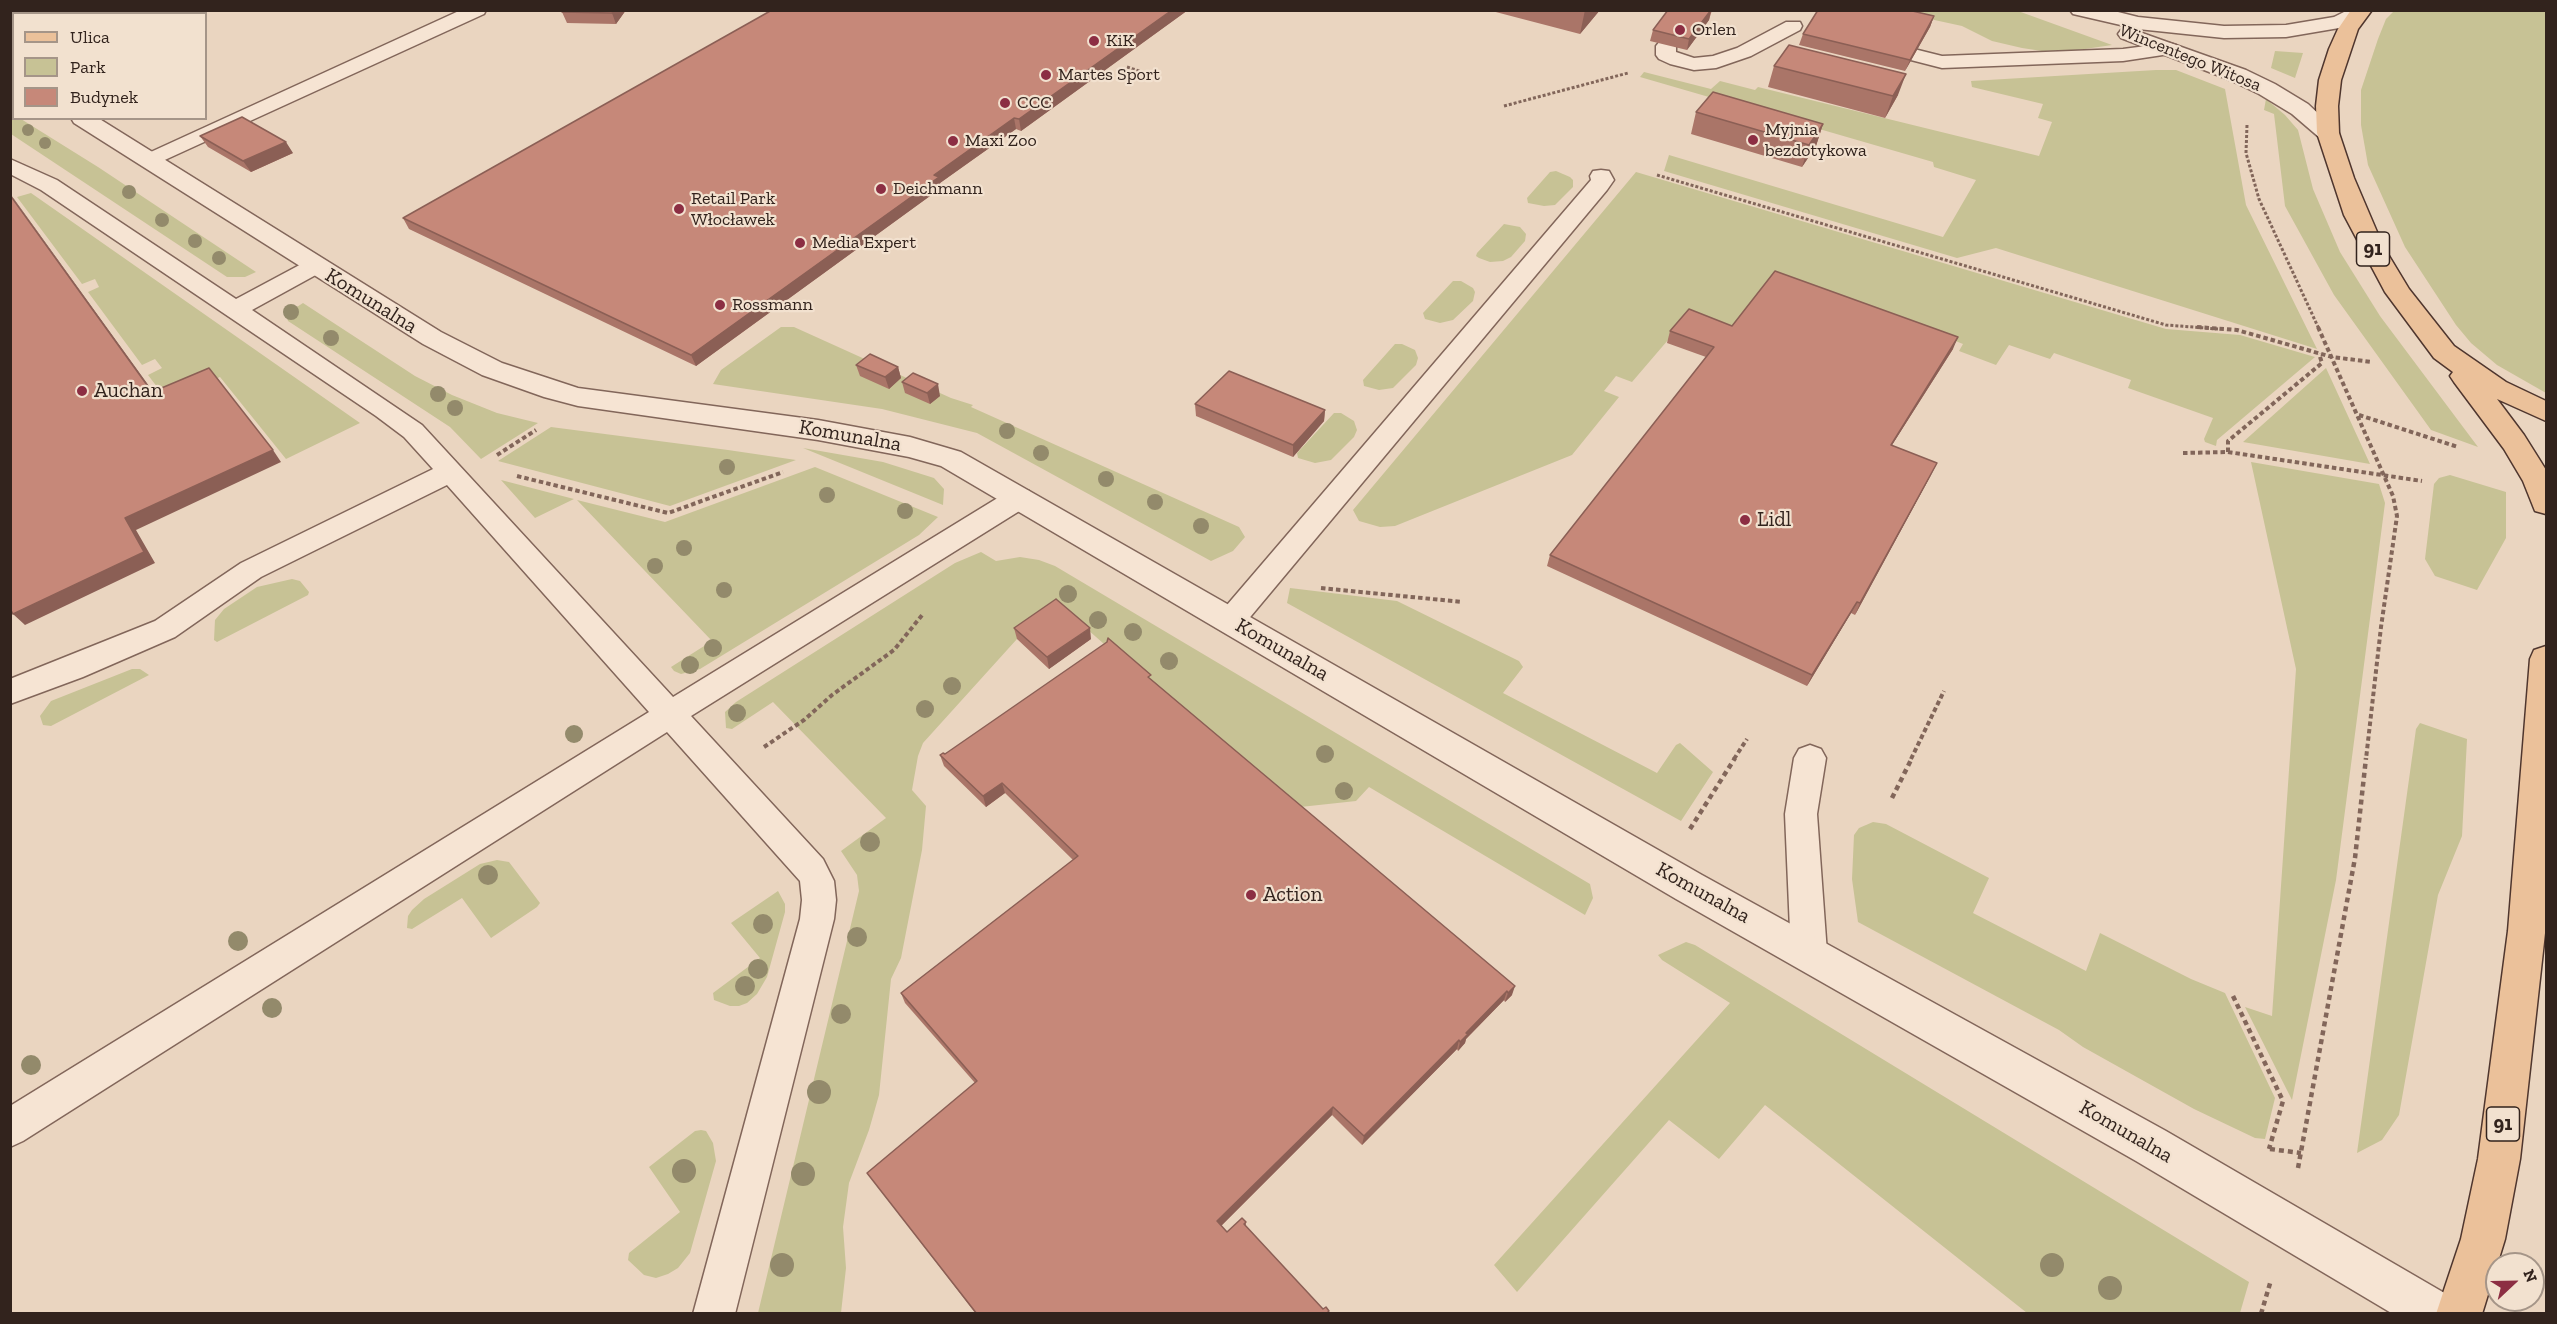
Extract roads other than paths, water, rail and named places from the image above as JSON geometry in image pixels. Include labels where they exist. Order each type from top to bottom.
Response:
[{"type":"main road","name":"91","points":[[2360,12],[2348,29],[2340,49],[2330,80],[2327,106],[2328,133],[2342,178],[2371,246],[2398,292],[2489,407],[2533,472],[2547,504]]},
{"type":"main road","points":[[2444,352],[2496,388],[2547,412]]},
{"type":"main road","name":"91","points":[[2458,1314],[2483,1239],[2499,1159],[2527,931],[2547,659]]},
{"type":"street","name":"Wincentego Witosa","points":[[2079,10],[2138,23],[2224,32],[2286,31],[2307,28],[2339,22],[2360,12]]},
{"type":"street","name":"Wincentego Witosa","points":[[2079,10],[2125,33],[2258,85],[2300,109],[2328,133]]},
{"type":"street","name":"Komunalna","points":[[85,120],[432,338],[492,369],[554,391],[605,401],[818,430],[910,447],[951,459],[1689,887],[2286,1225],[2437,1314]]},
{"type":"lane","points":[[149,160],[477,10]]},
{"type":"lane","points":[[1696,10],[1666,46],[1666,55],[1694,64],[1716,62],[1801,28],[1779,12]]},
{"type":"lane","points":[[1914,55],[1942,62],[2123,55],[2169,50]]},
{"type":"lane","points":[[10,165],[49,184],[385,410],[412,432],[811,869],[817,882],[819,900],[817,920],[714,1314]]},
{"type":"lane","points":[[1231,620],[1599,185],[1603,180],[1601,176]]},
{"type":"lane","points":[[235,309],[315,266]]},
{"type":"lane","points":[[10,692],[72,669],[165,629],[251,570],[450,472]]},
{"type":"lane","points":[[10,1128],[1019,498]]},
{"type":"lane","points":[[1809,953],[1801,814],[1810,758]]},
{"type":"place","name":"Orlen","points":[[1680,30]]},
{"type":"place","name":"KiK","points":[[1094,41]]},
{"type":"place","name":"Martes Sport","points":[[1046,75]]},
{"type":"place","name":"CCC","points":[[1005,103]]},
{"type":"place","name":"Myjnia bezdotykowa","points":[[1753,140]]},
{"type":"place","name":"Maxi Zoo","points":[[953,141]]},
{"type":"place","name":"Deichmann","points":[[881,189]]},
{"type":"place","name":"Retail Park Włocławek","points":[[679,209]]},
{"type":"place","name":"Media Expert","points":[[800,243]]},
{"type":"place","name":"Rossmann","points":[[720,305]]},
{"type":"place","name":"Auchan","points":[[82,391]]},
{"type":"place","name":"Lidl","points":[[1745,520]]},
{"type":"place","name":"Action","points":[[1251,895]]}]
